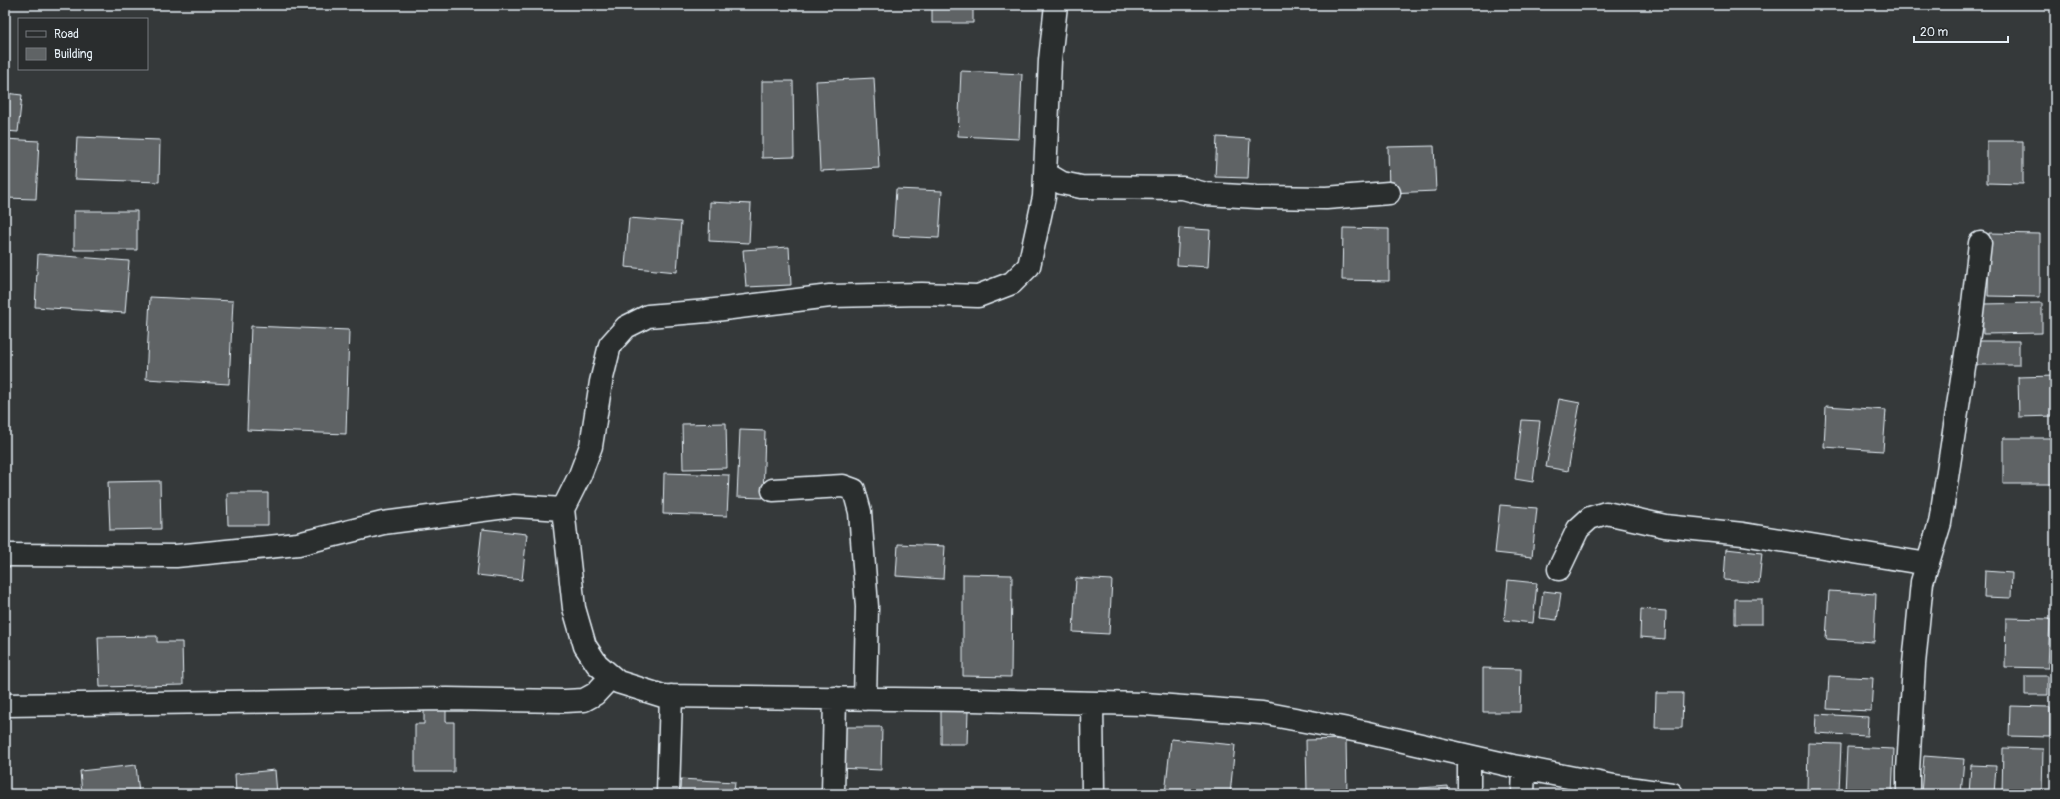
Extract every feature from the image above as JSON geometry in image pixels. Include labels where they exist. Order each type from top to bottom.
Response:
[{"type":"street","points":[[1056,5],[1050,60],[1044,197],[1029,266],[1012,283],[978,296],[922,294],[830,296],[706,311],[648,316],[626,327],[610,345],[601,382],[591,446],[580,475],[563,509],[574,608],[585,646],[597,664],[618,682],[663,696],[1145,704],[1262,713],[1364,732],[1524,768],[1614,786],[1672,794]]},
{"type":"street","points":[[1045,173],[1062,183],[1081,187],[1183,188],[1206,194],[1235,196],[1326,198],[1389,193]]},
{"type":"street","points":[[1908,794],[1914,664],[1922,582],[1940,523],[1972,321],[1980,242]]},
{"type":"street","points":[[773,490],[843,486],[854,490],[860,512],[867,607],[864,699]]},
{"type":"street","points":[[5,555],[176,556],[298,544],[383,523],[514,506],[563,509]]},
{"type":"street","points":[[1559,569],[1578,529],[1590,518],[1606,513],[1665,526],[1743,534],[1928,564]]},
{"type":"street","points":[[5,705],[447,699],[565,701],[584,700],[595,694],[611,677]]},
{"type":"street","points":[[668,794],[671,696]]},
{"type":"street","points":[[833,794],[835,698]]},
{"type":"street","points":[[1092,703],[1094,794]]},
{"type":"street","points":[[1469,794],[1470,756]]},
{"type":"street","points":[[1523,794],[1524,768]]},
{"type":"building","points":[[932,5],[973,5],[973,23],[932,23]]},
{"type":"building","points":[[961,71],[1022,74],[1019,139],[958,136]]},
{"type":"building","points":[[874,78],[879,168],[820,171],[816,81]]},
{"type":"building","points":[[762,81],[793,81],[794,157],[762,158]]},
{"type":"building","points":[[5,93],[22,95],[18,132],[5,131]]},
{"type":"building","points":[[77,137],[160,140],[159,182],[75,179]]},
{"type":"building","points":[[1217,137],[1250,139],[1248,178],[1215,177]]},
{"type":"building","points":[[5,139],[39,141],[36,199],[5,198]]},
{"type":"building","points":[[1987,141],[2023,141],[2023,184],[1987,183]]},
{"type":"building","points":[[1434,146],[1436,191],[1389,193],[1388,147]]},
{"type":"building","points":[[896,189],[942,191],[939,238],[893,236]]},
{"type":"building","points":[[710,202],[751,204],[749,243],[709,241]]},
{"type":"building","points":[[74,211],[137,211],[137,250],[74,250]]},
{"type":"building","points":[[629,218],[681,222],[677,272],[625,267]]},
{"type":"building","points":[[1179,228],[1210,230],[1208,267],[1177,265]]},
{"type":"building","points":[[1343,228],[1389,229],[1389,281],[1342,280]]},
{"type":"building","points":[[1989,233],[2040,234],[2040,297],[1988,296]]},
{"type":"building","points":[[789,247],[791,285],[746,287],[743,250]]},
{"type":"building","points":[[38,254],[129,261],[125,313],[35,307]]},
{"type":"building","points":[[150,297],[233,301],[229,384],[146,379]]},
{"type":"building","points":[[2042,303],[2042,333],[1983,334],[1982,304]]},
{"type":"building","points":[[251,326],[349,330],[346,434],[247,430]]},
{"type":"building","points":[[1977,341],[2019,341],[2019,365],[1977,365]]},
{"type":"building","points":[[2055,376],[2055,416],[2019,417],[2018,377]]},
{"type":"building","points":[[1559,399],[1580,403],[1568,471],[1546,467]]},
{"type":"building","points":[[1826,406],[1886,410],[1883,451],[1824,447]]},
{"type":"building","points":[[1522,420],[1540,421],[1533,482],[1515,479]]},
{"type":"building","points":[[726,423],[727,468],[683,469],[682,424]]},
{"type":"building","points":[[740,430],[765,431],[763,498],[737,497]]},
{"type":"building","points":[[2003,438],[2052,438],[2052,484],[2003,484]]},
{"type":"building","points":[[664,473],[729,475],[727,516],[663,514]]},
{"type":"building","points":[[160,481],[161,529],[110,530],[108,482]]},
{"type":"building","points":[[227,493],[268,493],[268,525],[228,525]]},
{"type":"building","points":[[1500,505],[1537,508],[1532,557],[1495,553]]},
{"type":"building","points":[[482,529],[527,534],[522,580],[477,575]]},
{"type":"building","points":[[898,544],[945,546],[943,579],[896,576]]},
{"type":"building","points":[[1726,549],[1762,553],[1759,583],[1724,580]]},
{"type":"building","points":[[1985,571],[2012,573],[2011,598],[1984,597]]},
{"type":"building","points":[[963,574],[1012,575],[1011,677],[963,676]]},
{"type":"building","points":[[1076,578],[1112,580],[1109,634],[1073,632]]},
{"type":"building","points":[[1508,580],[1537,583],[1533,623],[1504,620]]},
{"type":"building","points":[[1543,591],[1561,593],[1557,620],[1540,618]]},
{"type":"building","points":[[1829,591],[1876,594],[1874,642],[1826,639]]},
{"type":"building","points":[[1735,599],[1762,599],[1762,624],[1735,624]]},
{"type":"building","points":[[1641,609],[1666,611],[1665,639],[1640,637]]},
{"type":"building","points":[[2006,618],[2050,619],[2048,668],[2005,667]]},
{"type":"building","points":[[157,636],[157,642],[182,642],[183,685],[100,687],[98,637]]},
{"type":"building","points":[[1483,668],[1521,669],[1520,712],[1483,712]]},
{"type":"building","points":[[1829,676],[1873,678],[1871,711],[1827,709]]},
{"type":"building","points":[[2025,676],[2048,676],[2048,695],[2025,695]]},
{"type":"building","points":[[1656,693],[1683,693],[1682,728],[1655,728]]},
{"type":"building","points":[[2010,706],[2050,707],[2050,737],[2009,736]]},
{"type":"building","points":[[424,707],[446,707],[446,722],[454,722],[454,772],[415,772],[415,724],[424,724]]},
{"type":"building","points":[[941,711],[968,711],[967,744],[941,744]]},
{"type":"building","points":[[1816,714],[1868,717],[1867,736],[1815,733]]},
{"type":"building","points":[[840,727],[882,727],[881,770],[838,768]]},
{"type":"building","points":[[1171,739],[1235,745],[1230,794],[1165,794]]},
{"type":"building","points":[[1346,739],[1347,794],[1307,794],[1306,740]]},
{"type":"building","points":[[1808,743],[1841,744],[1839,792],[1807,791]]},
{"type":"building","points":[[1847,747],[1894,749],[1892,794],[1845,794]]},
{"type":"building","points":[[2003,748],[2043,749],[2042,794],[2002,794]]},
{"type":"building","points":[[1924,756],[1964,759],[1961,794],[1921,794]]},
{"type":"building","points":[[136,765],[139,794],[82,794],[80,771]]},
{"type":"building","points":[[1971,765],[1996,766],[1994,794],[1969,794]]},
{"type":"building","points":[[275,770],[277,794],[236,794],[235,774]]},
{"type":"building","points":[[680,779],[735,782],[734,794],[679,794]]},
{"type":"building","points":[[1448,786],[1449,794],[1420,794],[1420,788]]}]
